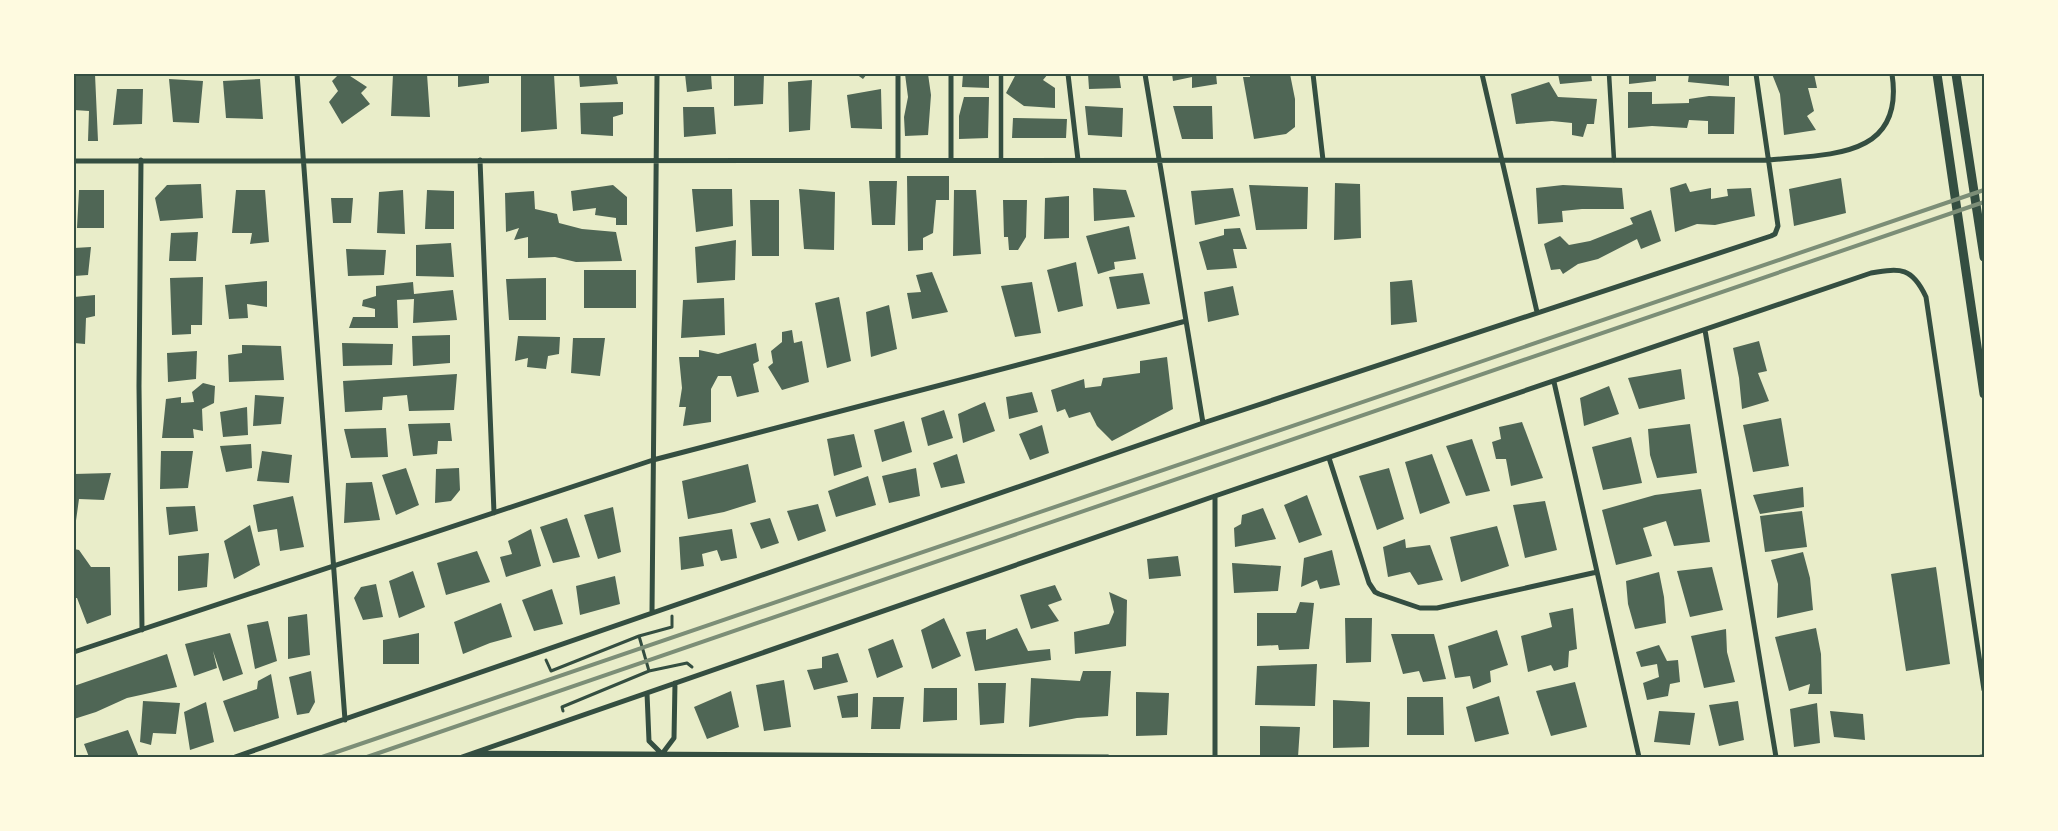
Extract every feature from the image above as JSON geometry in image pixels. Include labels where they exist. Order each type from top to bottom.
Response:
[{"type":"street","points":[[297,74],[345,720]]},
{"type":"street","points":[[652,612],[657,74]]},
{"type":"street","points":[[898,74],[898,160]]},
{"type":"street","points":[[951,74],[951,160]]},
{"type":"street","points":[[1001,74],[1001,160]]},
{"type":"street","points":[[1068,74],[1078,160]]},
{"type":"street","points":[[1145,74],[1203,423]]},
{"type":"street","points":[[1313,74],[1323,160]]},
{"type":"street","points":[[1482,74],[1537,312]]},
{"type":"street","points":[[1609,74],[1614,160]]},
{"type":"street","points":[[235,757],[1203,423],[1771,236],[1775,234],[1778,226],[1756,74]]},
{"type":"street","points":[[74,160],[1769,160],[1841,153],[1873,138],[1881,131],[1890,114],[1894,90],[1892,74]]},
{"type":"street","points":[[1937,74],[1984,394]]},
{"type":"street","points":[[1956,74],[1984,257]]},
{"type":"street","points":[[141,160],[139,386],[142,630]]},
{"type":"street","points":[[480,160],[494,512]]},
{"type":"street","points":[[462,757],[1215,496],[1871,273],[1892,269],[1905,272],[1918,280],[1926,297],[1984,690]]},
{"type":"street","points":[[74,652],[653,460],[1186,321]]},
{"type":"street","points":[[1705,330],[1776,757]]},
{"type":"street","points":[[1554,382],[1639,757]]},
{"type":"street","points":[[1329,458],[1370,583],[1372,588],[1379,594],[1420,608],[1438,608],[1597,572]]},
{"type":"street","points":[[1215,496],[1215,757]]},
{"type":"street","points":[[661,756],[674,738],[675,683]]},
{"type":"street","points":[[647,693],[650,741],[661,756]]},
{"type":"street","points":[[473,754],[1108,757]]},
{"type":"path","points":[[551,671],[639,636],[672,627]]},
{"type":"path","points":[[639,636],[649,671]]},
{"type":"path","points":[[562,707],[649,671],[687,662]]},
{"type":"building","points":[[74,74],[95,74],[98,141],[88,141],[89,111],[74,110]]},
{"type":"building","points":[[339,74],[347,74],[367,87],[361,93],[370,104],[342,124],[329,102],[338,91],[332,81]]},
{"type":"building","points":[[393,74],[427,74],[430,117],[391,116]]},
{"type":"building","points":[[458,74],[489,74],[489,83],[458,87]]},
{"type":"building","points":[[521,74],[554,74],[557,129],[521,132]]},
{"type":"building","points":[[579,74],[616,74],[618,84],[580,87]]},
{"type":"building","points":[[685,74],[711,74],[712,89],[687,92]]},
{"type":"building","points":[[734,74],[764,74],[763,104],[734,106]]},
{"type":"building","points":[[856,74],[867,74],[863,79]]},
{"type":"building","points":[[905,74],[928,74],[931,95],[928,135],[905,136],[904,117],[908,97]]},
{"type":"building","points":[[963,74],[989,74],[989,88],[962,87]]},
{"type":"building","points":[[1016,74],[1048,74],[1043,80],[1055,88],[1055,108],[1024,106],[1006,93]]},
{"type":"building","points":[[1088,74],[1119,74],[1121,88],[1089,89]]},
{"type":"building","points":[[1172,74],[1216,74],[1217,84],[1192,88],[1192,77],[1173,81]]},
{"type":"building","points":[[1250,74],[1290,74],[1295,99],[1295,127],[1286,134],[1254,139],[1243,77],[1250,77]]},
{"type":"building","points":[[1558,74],[1591,74],[1592,81],[1560,84]]},
{"type":"building","points":[[1629,74],[1675,74],[1675,76],[1656,76],[1656,81],[1629,84]]},
{"type":"building","points":[[1689,74],[1729,74],[1729,86],[1688,82]]},
{"type":"building","points":[[1772,74],[1814,74],[1817,88],[1808,88],[1814,111],[1807,116],[1816,130],[1784,135],[1780,94]]},
{"type":"building","points":[[169,79],[203,81],[199,123],[173,122]]},
{"type":"building","points":[[260,79],[263,119],[226,118],[223,81]]},
{"type":"building","points":[[812,80],[810,130],[789,132],[788,82]]},
{"type":"building","points":[[1549,82],[1558,97],[1597,99],[1594,124],[1587,124],[1583,137],[1572,135],[1572,123],[1552,121],[1516,124],[1511,94]]},
{"type":"building","points":[[117,89],[143,89],[142,124],[113,125]]},
{"type":"building","points":[[881,89],[882,129],[851,128],[847,95]]},
{"type":"building","points":[[1628,92],[1652,92],[1652,104],[1689,103],[1689,99],[1709,96],[1735,97],[1734,134],[1708,134],[1708,121],[1689,120],[1687,128],[1652,126],[1628,128]]},
{"type":"building","points":[[964,97],[989,97],[988,138],[959,139],[959,116]]},
{"type":"building","points":[[623,102],[623,114],[613,117],[613,136],[581,134],[580,103]]},
{"type":"building","points":[[1085,106],[1123,108],[1122,137],[1088,135]]},
{"type":"building","points":[[1173,106],[1212,106],[1213,139],[1182,139]]},
{"type":"building","points":[[683,107],[714,107],[716,134],[684,137]]},
{"type":"building","points":[[1013,118],[1067,119],[1066,138],[1012,138]]},
{"type":"building","points":[[907,176],[949,176],[949,200],[936,200],[933,233],[923,238],[923,250],[908,251]]},
{"type":"building","points":[[1841,178],[1846,213],[1794,226],[1789,189]]},
{"type":"building","points":[[869,181],[897,181],[895,225],[872,225]]},
{"type":"building","points":[[1335,183],[1360,184],[1361,238],[1334,240]]},
{"type":"building","points":[[1686,183],[1690,192],[1711,188],[1711,199],[1728,196],[1727,189],[1751,188],[1755,216],[1715,225],[1697,224],[1675,232],[1670,188]]},
{"type":"building","points":[[201,184],[203,218],[160,221],[155,198],[167,185]]},
{"type":"building","points":[[613,185],[627,197],[627,225],[616,225],[616,218],[595,215],[596,208],[573,211],[571,191]]},
{"type":"building","points":[[1249,185],[1308,187],[1307,229],[1256,230]]},
{"type":"building","points":[[1563,185],[1622,188],[1624,209],[1562,211],[1563,222],[1538,224],[1536,188]]},
{"type":"building","points":[[1093,188],[1126,190],[1135,217],[1094,221]]},
{"type":"building","points":[[1233,188],[1240,216],[1195,225],[1191,191]]},
{"type":"building","points":[[692,189],[732,189],[733,226],[696,232]]},
{"type":"building","points":[[799,189],[835,192],[834,250],[804,249]]},
{"type":"building","points":[[79,190],[104,190],[104,228],[77,228]]},
{"type":"building","points":[[236,190],[265,190],[269,242],[250,244],[252,233],[232,233]]},
{"type":"building","points":[[403,190],[405,234],[377,233],[379,192]]},
{"type":"building","points":[[427,190],[454,191],[454,229],[425,229]]},
{"type":"building","points":[[954,190],[976,190],[981,254],[953,256]]},
{"type":"building","points":[[534,191],[535,209],[557,214],[559,223],[582,229],[616,232],[622,261],[576,262],[555,257],[528,258],[528,237],[514,240],[519,228],[506,232],[505,193]]},
{"type":"building","points":[[1069,196],[1069,238],[1044,239],[1045,198]]},
{"type":"building","points":[[331,198],[353,198],[351,223],[333,223]]},
{"type":"building","points":[[750,200],[779,200],[779,256],[752,256]]},
{"type":"building","points":[[1003,200],[1027,200],[1026,237],[1018,250],[1009,250],[1008,237],[1004,237]]},
{"type":"building","points":[[1651,210],[1661,241],[1641,249],[1637,239],[1598,259],[1578,264],[1563,274],[1560,269],[1551,270],[1544,244],[1560,236],[1569,245],[1590,241],[1633,224],[1630,218]]},
{"type":"building","points":[[1129,226],[1136,259],[1114,262],[1115,269],[1098,274],[1086,236]]},
{"type":"building","points":[[1240,228],[1247,249],[1233,249],[1237,268],[1207,270],[1199,242],[1224,235],[1224,229]]},
{"type":"building","points":[[198,232],[196,261],[169,261],[171,233]]},
{"type":"building","points":[[736,240],[735,280],[697,283],[695,247]]},
{"type":"building","points":[[451,243],[454,277],[416,276],[416,245]]},
{"type":"building","points":[[91,247],[88,275],[74,276],[74,248]]},
{"type":"building","points":[[346,249],[386,250],[384,275],[348,276]]},
{"type":"building","points":[[1076,262],[1083,306],[1058,312],[1047,270]]},
{"type":"building","points":[[584,270],[636,270],[636,308],[584,308]]},
{"type":"building","points":[[932,272],[948,312],[912,319],[907,293],[921,292],[916,275]]},
{"type":"building","points":[[1143,273],[1150,304],[1117,309],[1109,277]]},
{"type":"building","points":[[203,277],[202,325],[191,325],[191,334],[172,335],[170,278]]},
{"type":"building","points":[[546,278],[546,320],[509,320],[506,279]]},
{"type":"building","points":[[1412,280],[1417,322],[1391,325],[1390,282]]},
{"type":"building","points":[[267,281],[267,307],[247,304],[248,318],[229,319],[225,285]]},
{"type":"building","points":[[413,282],[414,294],[453,290],[457,320],[413,323],[414,299],[397,300],[398,328],[349,328],[353,317],[375,317],[375,309],[362,306],[363,300],[376,296],[376,286]]},
{"type":"building","points":[[1032,282],[1041,333],[1015,337],[1001,286]]},
{"type":"building","points":[[1233,286],[1239,315],[1208,322],[1204,292]]},
{"type":"building","points":[[95,295],[95,316],[86,318],[85,344],[74,343],[74,297]]},
{"type":"building","points":[[839,297],[851,361],[827,368],[815,303]]},
{"type":"building","points":[[724,298],[725,335],[681,338],[683,300]]},
{"type":"building","points":[[889,305],[897,349],[871,357],[866,312]]},
{"type":"building","points":[[792,330],[794,343],[802,341],[809,382],[782,390],[768,367],[773,363],[771,351],[782,342],[782,332]]},
{"type":"building","points":[[450,335],[450,363],[413,366],[412,336]]},
{"type":"building","points":[[518,336],[560,337],[559,354],[548,356],[546,369],[527,367],[528,358],[515,361]]},
{"type":"building","points":[[573,338],[605,338],[600,376],[571,373]]},
{"type":"building","points":[[1759,341],[1767,371],[1758,373],[1769,401],[1742,409],[1739,378],[1733,348]]},
{"type":"building","points":[[342,343],[393,344],[392,365],[343,366]]},
{"type":"building","points":[[756,343],[759,361],[753,364],[759,392],[737,397],[731,376],[718,376],[711,389],[711,422],[683,426],[686,407],[679,407],[682,388],[679,357],[699,357],[699,350],[718,354]]},
{"type":"building","points":[[242,345],[281,346],[284,380],[229,382],[228,355],[242,353]]},
{"type":"building","points":[[197,351],[196,379],[168,382],[167,353]]},
{"type":"building","points":[[1167,357],[1173,409],[1112,441],[1097,426],[1090,412],[1069,418],[1065,409],[1057,412],[1051,390],[1084,379],[1085,388],[1101,386],[1103,378],[1140,373],[1140,361]]},
{"type":"building","points":[[1681,369],[1685,399],[1639,409],[1628,378]]},
{"type":"building","points":[[457,374],[454,410],[409,411],[407,395],[383,397],[382,410],[345,412],[343,381]]},
{"type":"building","points":[[203,383],[215,386],[214,403],[202,409],[203,431],[193,429],[194,438],[162,438],[166,399],[181,397],[181,403],[194,402],[192,392]]},
{"type":"building","points":[[1609,386],[1619,414],[1584,426],[1580,398]]},
{"type":"building","points":[[1032,392],[1038,412],[1009,419],[1006,397]]},
{"type":"building","points":[[255,395],[284,397],[281,424],[253,426]]},
{"type":"building","points":[[985,402],[995,431],[963,443],[958,414]]},
{"type":"building","points":[[247,407],[248,435],[223,437],[220,412]]},
{"type":"building","points":[[944,410],[953,438],[928,446],[921,418]]},
{"type":"building","points":[[1781,418],[1789,466],[1753,472],[1743,425]]},
{"type":"building","points":[[904,421],[912,452],[882,462],[874,430]]},
{"type":"building","points":[[1522,422],[1543,478],[1511,486],[1506,459],[1496,459],[1492,442],[1501,439],[1499,427]]},
{"type":"building","points":[[450,423],[452,441],[438,441],[437,454],[413,456],[408,424]]},
{"type":"building","points":[[1690,424],[1697,473],[1657,478],[1650,455],[1648,429]]},
{"type":"building","points":[[1042,425],[1049,453],[1030,460],[1019,434]]},
{"type":"building","points":[[386,428],[388,457],[351,458],[344,429]]},
{"type":"building","points":[[854,434],[862,467],[834,476],[827,439]]},
{"type":"building","points":[[1631,437],[1642,483],[1603,490],[1592,447]]},
{"type":"building","points":[[1472,439],[1490,491],[1466,496],[1446,446]]},
{"type":"building","points":[[251,444],[252,468],[226,472],[220,446]]},
{"type":"building","points":[[161,451],[193,451],[188,488],[160,489]]},
{"type":"building","points":[[262,451],[292,455],[289,483],[257,481]]},
{"type":"building","points":[[957,454],[965,483],[941,488],[933,463]]},
{"type":"building","points":[[1432,454],[1450,503],[1420,514],[1405,462]]},
{"type":"building","points":[[748,464],[756,502],[724,512],[688,519],[682,481]]},
{"type":"building","points":[[406,468],[419,505],[396,515],[382,475]]},
{"type":"building","points":[[459,468],[460,490],[451,501],[435,503],[436,469]]},
{"type":"building","points":[[916,468],[920,496],[889,503],[882,476]]},
{"type":"building","points":[[1389,468],[1404,519],[1377,530],[1359,476]]},
{"type":"building","points":[[111,473],[104,500],[79,499],[74,535],[74,474]]},
{"type":"building","points":[[868,476],[876,505],[836,517],[828,491]]},
{"type":"building","points":[[372,482],[380,520],[344,523],[346,483]]},
{"type":"building","points":[[1803,487],[1804,507],[1760,514],[1753,495]]},
{"type":"building","points":[[1701,489],[1710,542],[1674,546],[1666,521],[1643,528],[1652,556],[1616,565],[1602,510],[1655,495]]},
{"type":"building","points":[[1307,495],[1322,535],[1299,543],[1284,505]]},
{"type":"building","points":[[293,496],[304,547],[280,551],[277,529],[258,532],[253,505]]},
{"type":"building","points":[[1545,501],[1557,550],[1525,558],[1513,505]]},
{"type":"building","points":[[818,504],[826,531],[798,541],[787,511]]},
{"type":"building","points":[[195,506],[198,531],[169,535],[166,507]]},
{"type":"building","points":[[613,507],[621,552],[598,559],[584,515]]},
{"type":"building","points":[[1263,508],[1276,539],[1235,547],[1234,528],[1241,524],[1242,515]]},
{"type":"building","points":[[1802,511],[1807,547],[1765,552],[1760,516]]},
{"type":"building","points":[[567,518],[580,557],[553,563],[540,527]]},
{"type":"building","points":[[770,518],[779,543],[761,549],[750,523]]},
{"type":"building","points":[[250,525],[260,565],[234,579],[224,541]]},
{"type":"building","points":[[1497,526],[1509,566],[1461,582],[1450,537]]},
{"type":"building","points":[[531,529],[541,566],[506,577],[500,557],[512,554],[508,541]]},
{"type":"building","points":[[732,529],[737,558],[721,561],[717,550],[702,554],[704,566],[681,570],[679,537]]},
{"type":"building","points":[[1405,539],[1406,548],[1430,545],[1443,580],[1418,585],[1410,572],[1388,577],[1383,547]]},
{"type":"building","points":[[74,549],[79,550],[91,567],[110,567],[111,615],[87,624],[77,598],[74,598]]},
{"type":"building","points":[[1332,550],[1340,585],[1320,589],[1317,580],[1301,587],[1304,558]]},
{"type":"building","points":[[477,551],[490,582],[446,595],[437,563]]},
{"type":"building","points":[[1803,552],[1810,578],[1813,610],[1777,618],[1778,584],[1771,560]]},
{"type":"building","points":[[209,553],[207,587],[178,591],[178,556]]},
{"type":"building","points":[[1178,556],[1181,576],[1149,579],[1147,559]]},
{"type":"building","points":[[1232,563],[1281,566],[1278,591],[1234,593]]},
{"type":"building","points":[[1712,567],[1723,610],[1690,617],[1677,571]]},
{"type":"building","points":[[1936,567],[1950,664],[1906,671],[1891,574]]},
{"type":"building","points":[[413,571],[425,607],[399,618],[389,581]]},
{"type":"building","points":[[1659,572],[1664,597],[1666,623],[1635,629],[1628,604],[1626,581]]},
{"type":"building","points":[[615,576],[620,604],[580,615],[576,586]]},
{"type":"building","points":[[376,584],[383,617],[363,620],[354,598],[361,587]]},
{"type":"building","points":[[1055,585],[1062,600],[1048,605],[1059,621],[1031,629],[1020,595]]},
{"type":"building","points":[[552,589],[563,624],[534,631],[522,600]]},
{"type":"building","points":[[1109,592],[1127,600],[1126,646],[1075,654],[1074,632],[1109,624],[1114,612]]},
{"type":"building","points":[[1300,602],[1314,603],[1309,649],[1279,650],[1278,645],[1257,646],[1257,613],[1296,613]]},
{"type":"building","points":[[501,603],[512,637],[490,643],[463,654],[454,622]]},
{"type":"building","points":[[1573,608],[1577,649],[1569,651],[1568,667],[1554,671],[1551,665],[1528,672],[1521,636],[1552,627],[1549,613]]},
{"type":"building","points":[[307,614],[310,655],[288,659],[288,617]]},
{"type":"building","points":[[944,618],[961,656],[932,669],[921,630]]},
{"type":"building","points":[[1345,618],[1372,618],[1371,662],[1346,663]]},
{"type":"building","points":[[268,621],[277,661],[255,669],[247,625]]},
{"type":"building","points":[[1017,628],[1028,651],[1050,649],[1051,660],[975,671],[966,632],[986,629],[986,640]]},
{"type":"building","points":[[1816,628],[1821,654],[1822,694],[1808,694],[1810,684],[1789,691],[1775,637]]},
{"type":"building","points":[[1726,629],[1727,652],[1735,682],[1704,688],[1691,636]]},
{"type":"building","points":[[1497,630],[1508,665],[1490,671],[1491,682],[1473,689],[1470,676],[1455,678],[1448,646]]},
{"type":"building","points":[[230,633],[243,674],[223,681],[213,651],[217,668],[194,676],[185,644]]},
{"type":"building","points":[[419,633],[419,664],[383,664],[383,640]]},
{"type":"building","points":[[1391,634],[1434,634],[1446,679],[1423,682],[1419,671],[1403,674]]},
{"type":"building","points":[[893,639],[903,667],[877,678],[868,649]]},
{"type":"building","points":[[1659,645],[1667,661],[1678,660],[1680,682],[1670,684],[1668,696],[1647,700],[1643,683],[1659,677],[1657,664],[1641,667],[1636,652]]},
{"type":"building","points":[[838,653],[848,682],[814,690],[807,670],[822,668],[822,657]]},
{"type":"building","points":[[167,654],[177,687],[127,698],[96,712],[74,719],[74,686]]},
{"type":"building","points":[[1317,664],[1315,706],[1255,705],[1257,666]]},
{"type":"building","points":[[311,671],[315,702],[309,713],[297,715],[289,677]]},
{"type":"building","points":[[1083,671],[1111,671],[1108,716],[1077,718],[1029,727],[1031,678],[1080,681]]},
{"type":"building","points":[[271,674],[279,718],[234,732],[223,701],[257,689],[258,681]]},
{"type":"building","points":[[784,680],[791,727],[764,731],[756,685]]},
{"type":"building","points":[[1575,682],[1587,727],[1551,736],[1536,691]]},
{"type":"building","points":[[978,683],[1006,683],[1004,723],[980,725]]},
{"type":"building","points":[[924,688],[957,688],[957,720],[923,722]]},
{"type":"building","points":[[731,691],[739,727],[707,739],[694,707]]},
{"type":"building","points":[[1136,692],[1169,693],[1167,735],[1136,736]]},
{"type":"building","points":[[858,693],[858,717],[842,718],[837,696]]},
{"type":"building","points":[[1499,696],[1509,734],[1475,742],[1466,707]]},
{"type":"building","points":[[873,697],[904,697],[900,729],[871,729]]},
{"type":"building","points":[[1407,697],[1443,697],[1444,735],[1407,735]]},
{"type":"building","points":[[1333,700],[1370,702],[1369,747],[1333,748]]},
{"type":"building","points":[[143,701],[180,703],[176,734],[153,733],[151,745],[140,742]]},
{"type":"building","points":[[1738,701],[1744,740],[1719,746],[1709,705]]},
{"type":"building","points":[[206,702],[214,742],[190,750],[184,712]]},
{"type":"building","points":[[1817,703],[1820,743],[1794,747],[1790,709]]},
{"type":"building","points":[[1659,711],[1695,713],[1690,745],[1654,742]]},
{"type":"building","points":[[1830,711],[1863,714],[1865,740],[1834,737]]},
{"type":"building","points":[[1260,726],[1300,727],[1298,757],[1260,757]]},
{"type":"building","points":[[128,730],[139,757],[89,757],[84,744]]},
{"type":"railway","points":[[322,757],[1984,190]]},
{"type":"railway","points":[[367,757],[1984,202]]}]
